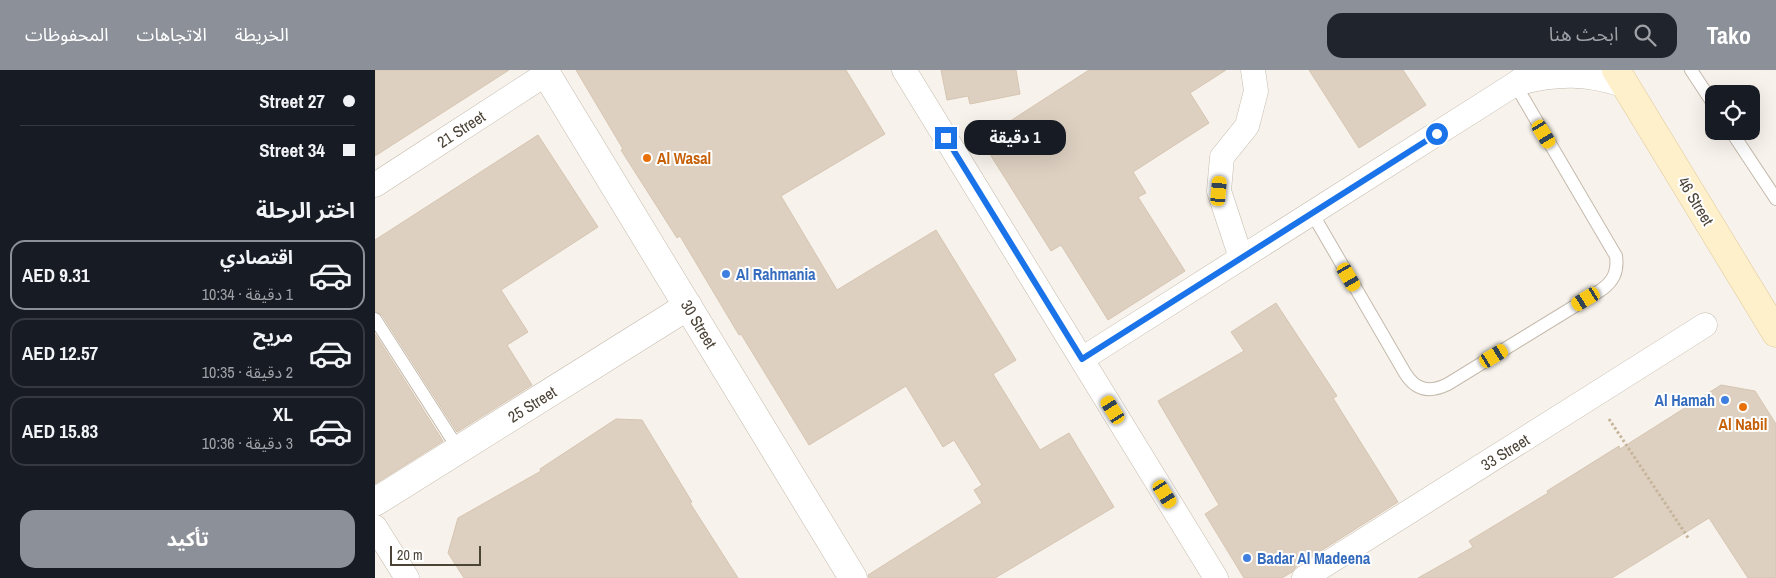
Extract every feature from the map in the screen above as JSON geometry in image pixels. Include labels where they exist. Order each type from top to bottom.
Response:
[{"type":"main road","name":"46 Street","points":[[1621,78],[1776,333]]},
{"type":"street","points":[[904,70],[1216,578]]},
{"type":"street","points":[[1241,258],[1219,191],[1222,157],[1247,126],[1256,92],[1253,70]]},
{"type":"street","points":[[1082,359],[1515,84],[1534,70]]},
{"type":"street","name":"21 Street","points":[[375,185],[545,72]]},
{"type":"street","name":"30 Street","points":[[545,72],[853,578]]},
{"type":"street","points":[[1515,84],[1541,77],[1566,75],[1606,80],[1621,78]]},
{"type":"street","name":"25 Street","points":[[375,502],[688,306]]},
{"type":"street","name":"33 Street","points":[[1305,578],[1705,325]]},
{"type":"street","points":[[375,527],[407,578]]},
{"type":"lane","points":[[1691,70],[1705,91]]},
{"type":"lane","points":[[1312,213],[1405,373],[1415,386],[1422,389],[1431,390],[1448,384],[1601,290],[1613,279],[1616,272],[1615,256],[1515,84]]},
{"type":"lane","points":[[1737,140],[1776,199]]},
{"type":"lane","points":[[375,319],[459,450]]},
{"type":"path","points":[[1593,396],[1689,539]]},
{"type":"building","points":[[375,70],[509,70],[375,156]]},
{"type":"building","points":[[576,70],[846,70],[885,134],[781,196],[837,290],[936,230],[1016,360],[993,374],[1040,450],[1069,433],[1114,507],[995,578],[869,578],[868,575],[982,503],[974,490],[982,485],[954,440],[943,447],[906,386],[809,445],[741,334],[739,335],[680,236],[677,238],[621,150],[623,149]]},
{"type":"building","points":[[941,70],[1016,70],[1020,94],[970,104],[968,96],[947,100]]},
{"type":"building","points":[[1089,70],[1226,70],[1190,93],[1209,123],[1133,172],[1146,193],[1138,197],[1185,271],[1108,320],[1061,245],[1051,251],[981,140]]},
{"type":"building","points":[[1309,70],[1403,70],[1426,105],[1359,148]]},
{"type":"building","points":[[538,135],[598,227],[501,290],[528,332],[507,345],[532,385],[457,432],[382,315],[375,311],[375,240]]},
{"type":"building","points":[[1276,303],[1337,396],[1333,398],[1398,502],[1297,566],[1292,572],[1282,578],[1244,578],[1205,514],[1219,505],[1158,401],[1244,351],[1231,332]]},
{"type":"building","points":[[375,334],[443,441],[375,484]]},
{"type":"building","points":[[1721,385],[1755,391],[1776,424],[1776,578],[1748,578],[1709,518],[1612,578],[1418,578],[1473,547],[1469,541],[1548,493],[1547,491],[1619,446],[1620,449]]},
{"type":"building","points":[[616,419],[642,420],[692,502],[690,503],[738,578],[464,578],[448,553],[458,518],[541,471],[540,469]]},
{"type":"place","name":"Al Wasal","points":[[647,158]]},
{"type":"place","name":"Al Rahmania","points":[[726,274]]},
{"type":"place","name":"Al Hamah","points":[[1725,400]]},
{"type":"place","name":"Al Nabil","points":[[1743,407]]},
{"type":"place","name":"Badar Al Madeena","points":[[1247,558]]},
{"type":"route","points":[[946,138],[1082,359],[1437,134]]}]
